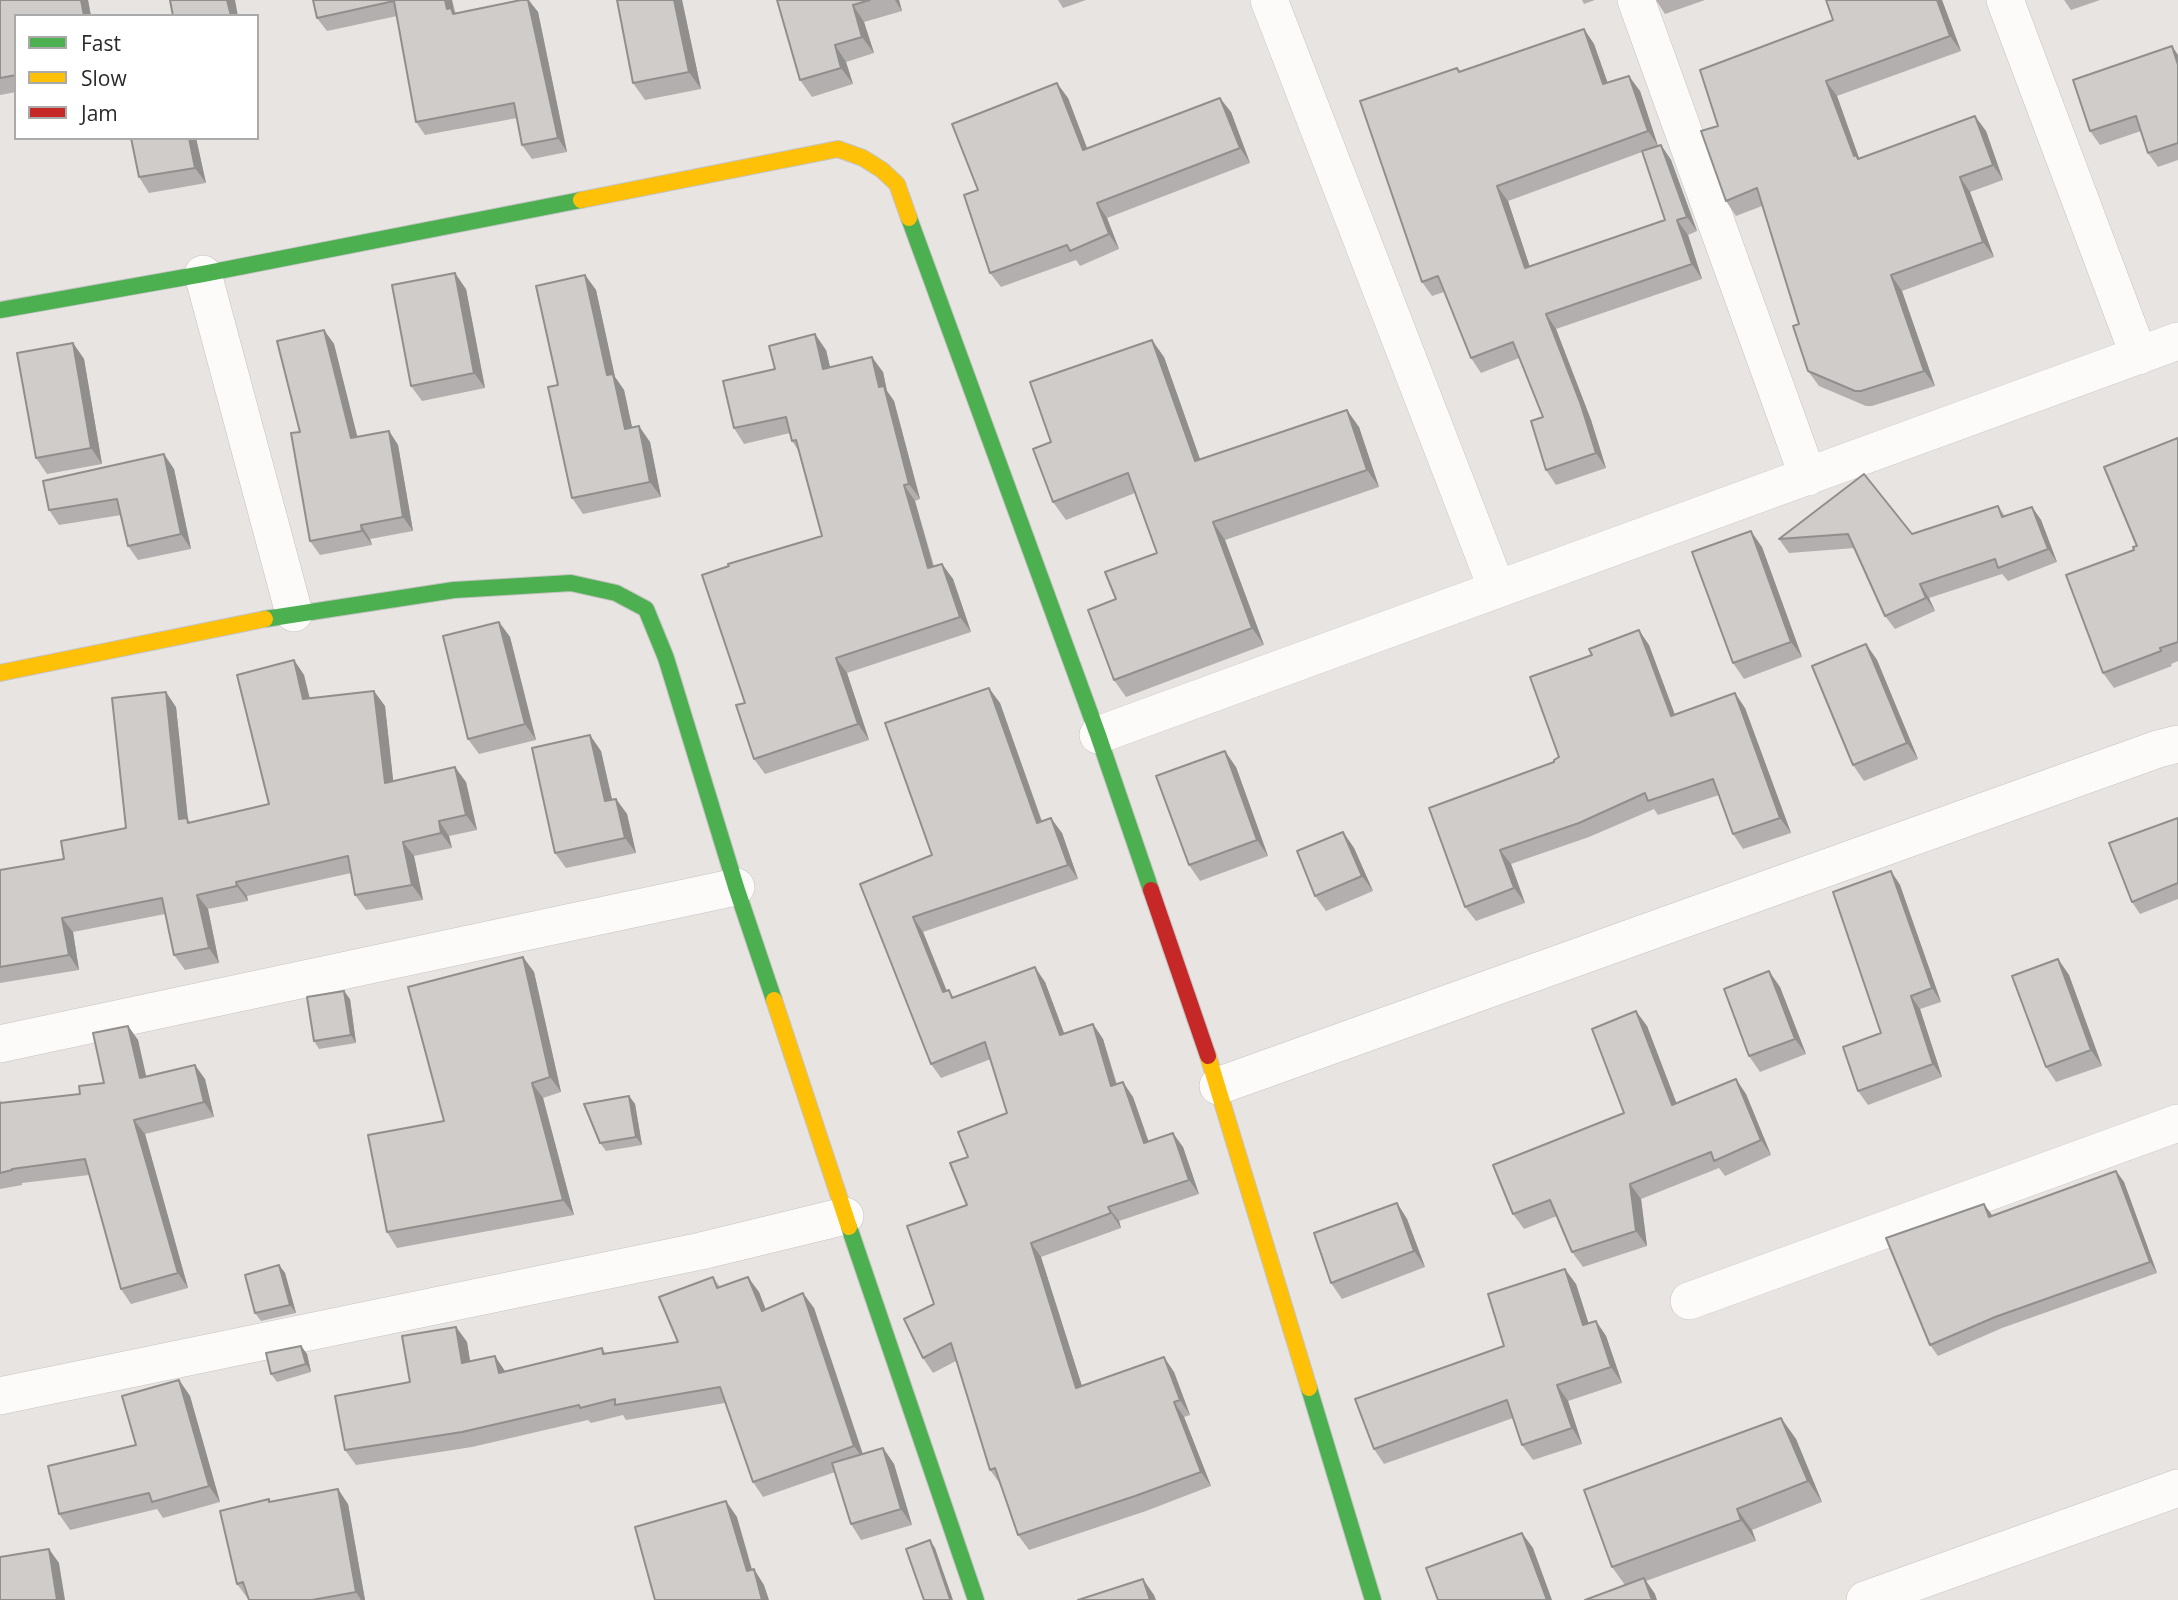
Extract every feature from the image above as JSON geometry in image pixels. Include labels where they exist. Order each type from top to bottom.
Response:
[{"type":"street","points":[[1269,0],[1497,589]]},
{"type":"street","points":[[1636,0],[1808,477]]},
{"type":"street","points":[[2005,0],[2139,356]]},
{"type":"street","points":[[0,310],[203,274],[838,149],[863,158],[883,170],[897,184],[1098,735],[1218,1086],[1373,1600]]},
{"type":"street","points":[[203,274],[294,613]]},
{"type":"street","points":[[1098,735],[2178,341]]},
{"type":"street","points":[[0,673],[294,613],[454,590],[571,583],[616,593],[646,609],[666,658],[736,887],[976,1600]]},
{"type":"street","points":[[1218,1086],[1910,836],[2158,748],[2178,744]]},
{"type":"street","points":[[0,1044],[736,887]]},
{"type":"street","points":[[1689,1301],[2178,1123]]},
{"type":"street","points":[[0,1396],[701,1251],[845,1216]]},
{"type":"street","points":[[1865,1600],[2178,1488]]},
{"type":"building","points":[[0,0],[81,0],[84,14],[14,14],[14,75],[0,78]]},
{"type":"building","points":[[170,0],[227,0],[230,14],[173,14]]},
{"type":"building","points":[[313,0],[445,0],[447,9],[451,8],[453,14],[528,0],[558,138],[522,145],[514,103],[416,122],[394,1],[317,18]]},
{"type":"building","points":[[617,0],[674,0],[689,72],[633,83]]},
{"type":"building","points":[[777,0],[870,0],[853,5],[862,37],[835,45],[841,68],[800,80]]},
{"type":"building","points":[[1826,0],[1937,0],[1950,36],[1826,81],[1854,156],[1858,159],[1975,116],[1993,165],[1960,177],[1983,242],[1891,275],[1924,371],[1861,391],[1855,391],[1808,371],[1793,326],[1799,324],[1757,188],[1726,201],[1701,131],[1718,126],[1700,70],[1833,20]]},
{"type":"building","points":[[1584,29],[1603,84],[1629,76],[1648,131],[1497,186],[1525,268],[1665,220],[1642,151],[1661,145],[1687,217],[1677,220],[1692,264],[1546,314],[1581,405],[1596,453],[1546,470],[1531,421],[1543,417],[1513,342],[1471,358],[1438,276],[1422,282],[1360,101],[1457,68],[1459,72]]},
{"type":"building","points":[[2172,46],[2178,65],[2178,143],[2148,153],[2136,116],[2090,131],[2073,80]]},
{"type":"building","points":[[1057,83],[1083,150],[1220,98],[1240,148],[1097,203],[1109,234],[1070,251],[1067,245],[990,273],[964,195],[978,190],[952,124]]},
{"type":"building","points":[[131,140],[189,140],[195,168],[139,177]]},
{"type":"building","points":[[455,273],[474,373],[411,386],[392,285]]},
{"type":"building","points":[[585,275],[607,375],[613,374],[625,429],[639,426],[650,482],[572,498],[548,387],[558,385],[536,286]]},
{"type":"building","points":[[324,330],[351,438],[389,431],[403,517],[361,525],[362,531],[310,541],[291,433],[300,432],[277,341]]},
{"type":"building","points":[[815,334],[823,369],[872,357],[879,387],[884,386],[909,484],[904,485],[928,568],[942,564],[960,617],[836,658],[858,724],[754,759],[736,705],[745,703],[702,575],[729,566],[728,564],[822,536],[796,440],[792,441],[786,417],[734,428],[723,381],[775,369],[769,346]]},
{"type":"building","points":[[1152,340],[1195,461],[1347,410],[1367,470],[1213,522],[1252,628],[1114,680],[1088,610],[1116,599],[1105,572],[1157,553],[1128,473],[1053,502],[1033,449],[1051,442],[1030,382]]},
{"type":"building","points":[[73,343],[91,448],[36,458],[17,353]]},
{"type":"building","points":[[2178,438],[2178,642],[2103,673],[2066,575],[2134,550],[2133,547],[2137,546],[2104,467]]},
{"type":"building","points":[[164,454],[181,534],[128,546],[117,499],[49,510],[43,481]]},
{"type":"building","points":[[1864,474],[1912,534],[1998,506],[2002,517],[2032,507],[2048,549],[1998,568],[1995,559],[1920,584],[1926,598],[1885,616],[1848,534],[1779,539]]},
{"type":"building","points":[[1751,531],[1791,642],[1733,663],[1692,552]]},
{"type":"building","points":[[499,622],[525,724],[468,739],[443,636]]},
{"type":"building","points":[[1639,630],[1671,716],[1735,693],[1780,818],[1733,834],[1713,779],[1648,801],[1645,793],[1579,823],[1500,850],[1514,888],[1465,907],[1429,808],[1554,762],[1559,757],[1530,677],[1592,655],[1589,649]]},
{"type":"building","points":[[1866,644],[1907,743],[1853,765],[1812,666]]},
{"type":"building","points":[[294,660],[303,699],[374,691],[385,783],[455,767],[466,815],[439,821],[441,833],[403,842],[412,885],[355,895],[348,856],[236,882],[237,886],[197,895],[209,948],[174,955],[162,898],[62,918],[69,955],[0,967],[0,870],[64,859],[61,841],[126,828],[112,698],[166,692],[179,819],[187,818],[188,823],[269,804],[237,675]]},
{"type":"building","points":[[989,688],[1037,823],[1051,818],[1068,865],[913,917],[943,992],[949,990],[952,998],[1035,967],[1060,1035],[1093,1024],[1111,1086],[1123,1082],[1144,1143],[1173,1133],[1189,1180],[1108,1207],[1111,1213],[1031,1243],[1076,1388],[1164,1357],[1180,1400],[1174,1402],[1201,1472],[1018,1535],[995,1468],[990,1470],[951,1343],[923,1358],[904,1319],[934,1304],[907,1226],[967,1205],[950,1163],[968,1157],[958,1132],[1007,1113],[985,1042],[931,1064],[860,884],[932,855],[885,723]]},
{"type":"building","points":[[590,735],[605,801],[616,799],[625,838],[555,853],[532,748]]},
{"type":"building","points":[[1225,751],[1257,840],[1189,865],[1156,776]]},
{"type":"building","points":[[2178,818],[2178,883],[2132,902],[2109,843]]},
{"type":"building","points":[[1343,832],[1362,876],[1315,896],[1297,851]]},
{"type":"building","points":[[1891,871],[1932,988],[1911,996],[1933,1064],[1858,1091],[1843,1047],[1881,1033],[1833,892]]},
{"type":"building","points":[[523,957],[550,1077],[532,1083],[563,1200],[387,1232],[368,1135],[444,1121],[408,987]]},
{"type":"building","points":[[2058,959],[2091,1050],[2046,1067],[2012,976]]},
{"type":"building","points":[[1769,971],[1795,1039],[1749,1056],[1724,989]]},
{"type":"building","points":[[344,991],[351,1035],[314,1041],[307,997]]},
{"type":"building","points":[[1636,1011],[1672,1105],[1736,1079],[1761,1140],[1714,1161],[1711,1152],[1630,1184],[1636,1231],[1572,1252],[1550,1200],[1513,1214],[1493,1165],[1624,1113],[1592,1029]]},
{"type":"building","points":[[128,1026],[140,1078],[195,1065],[204,1102],[134,1120],[178,1273],[121,1289],[85,1159],[0,1173],[0,1103],[80,1094],[79,1086],[104,1083],[93,1033]]},
{"type":"building","points":[[629,1096],[636,1137],[600,1143],[584,1104]]},
{"type":"building","points":[[2116,1171],[2150,1262],[1995,1317],[1930,1345],[1886,1238],[1984,1204],[1989,1217]]},
{"type":"building","points":[[1397,1203],[1414,1251],[1331,1283],[1314,1233]]},
{"type":"building","points":[[279,1265],[290,1305],[255,1313],[245,1275]]},
{"type":"building","points":[[1565,1269],[1583,1325],[1596,1321],[1611,1367],[1557,1385],[1572,1428],[1522,1445],[1507,1400],[1374,1449],[1355,1399],[1504,1346],[1488,1294]]},
{"type":"building","points":[[713,1277],[717,1288],[748,1277],[762,1311],[803,1293],[854,1446],[753,1482],[720,1387],[615,1405],[615,1399],[580,1408],[579,1405],[462,1432],[345,1450],[335,1396],[410,1382],[402,1336],[456,1327],[462,1363],[495,1356],[499,1373],[602,1348],[603,1354],[678,1342],[659,1297]]},
{"type":"building","points":[[301,1346],[306,1364],[271,1374],[266,1353]]},
{"type":"building","points":[[179,1380],[209,1486],[152,1502],[149,1493],[59,1514],[48,1466],[136,1445],[122,1396]]},
{"type":"building","points":[[1781,1418],[1808,1481],[1737,1509],[1741,1520],[1612,1567],[1584,1490]]},
{"type":"building","points":[[883,1448],[901,1509],[851,1524],[832,1463]]},
{"type":"building","points":[[338,1489],[356,1592],[312,1600],[249,1600],[243,1582],[237,1584],[220,1511],[269,1499],[269,1502]]},
{"type":"building","points":[[726,1501],[747,1571],[754,1569],[762,1600],[655,1600],[635,1527]]},
{"type":"building","points":[[1522,1533],[1547,1600],[1438,1600],[1426,1568]]},
{"type":"building","points":[[930,1540],[950,1600],[924,1600],[906,1549]]},
{"type":"building","points":[[49,1549],[57,1600],[0,1600],[0,1557]]},
{"type":"building","points":[[1644,1578],[1652,1600],[1585,1600]]},
{"type":"building","points":[[1143,1579],[1150,1600],[1078,1600]]},
{"type":"traffic: fast","points":[[0,310],[203,274],[581,200]]},
{"type":"traffic: fast","points":[[909,218],[1098,735],[1151,890]]},
{"type":"traffic: fast","points":[[265,619],[454,590],[571,583],[616,593],[646,609],[666,658],[736,887],[774,1000]]},
{"type":"traffic: fast","points":[[849,1227],[976,1600]]},
{"type":"traffic: fast","points":[[1309,1388],[1373,1600]]},
{"type":"traffic: slow","points":[[581,200],[838,149],[863,158],[897,184],[909,218]]},
{"type":"traffic: slow","points":[[0,673],[265,619]]},
{"type":"traffic: slow","points":[[774,1000],[849,1227]]},
{"type":"traffic: slow","points":[[1208,1056],[1309,1388]]},
{"type":"traffic: jam","points":[[1151,890],[1208,1056]]}]
